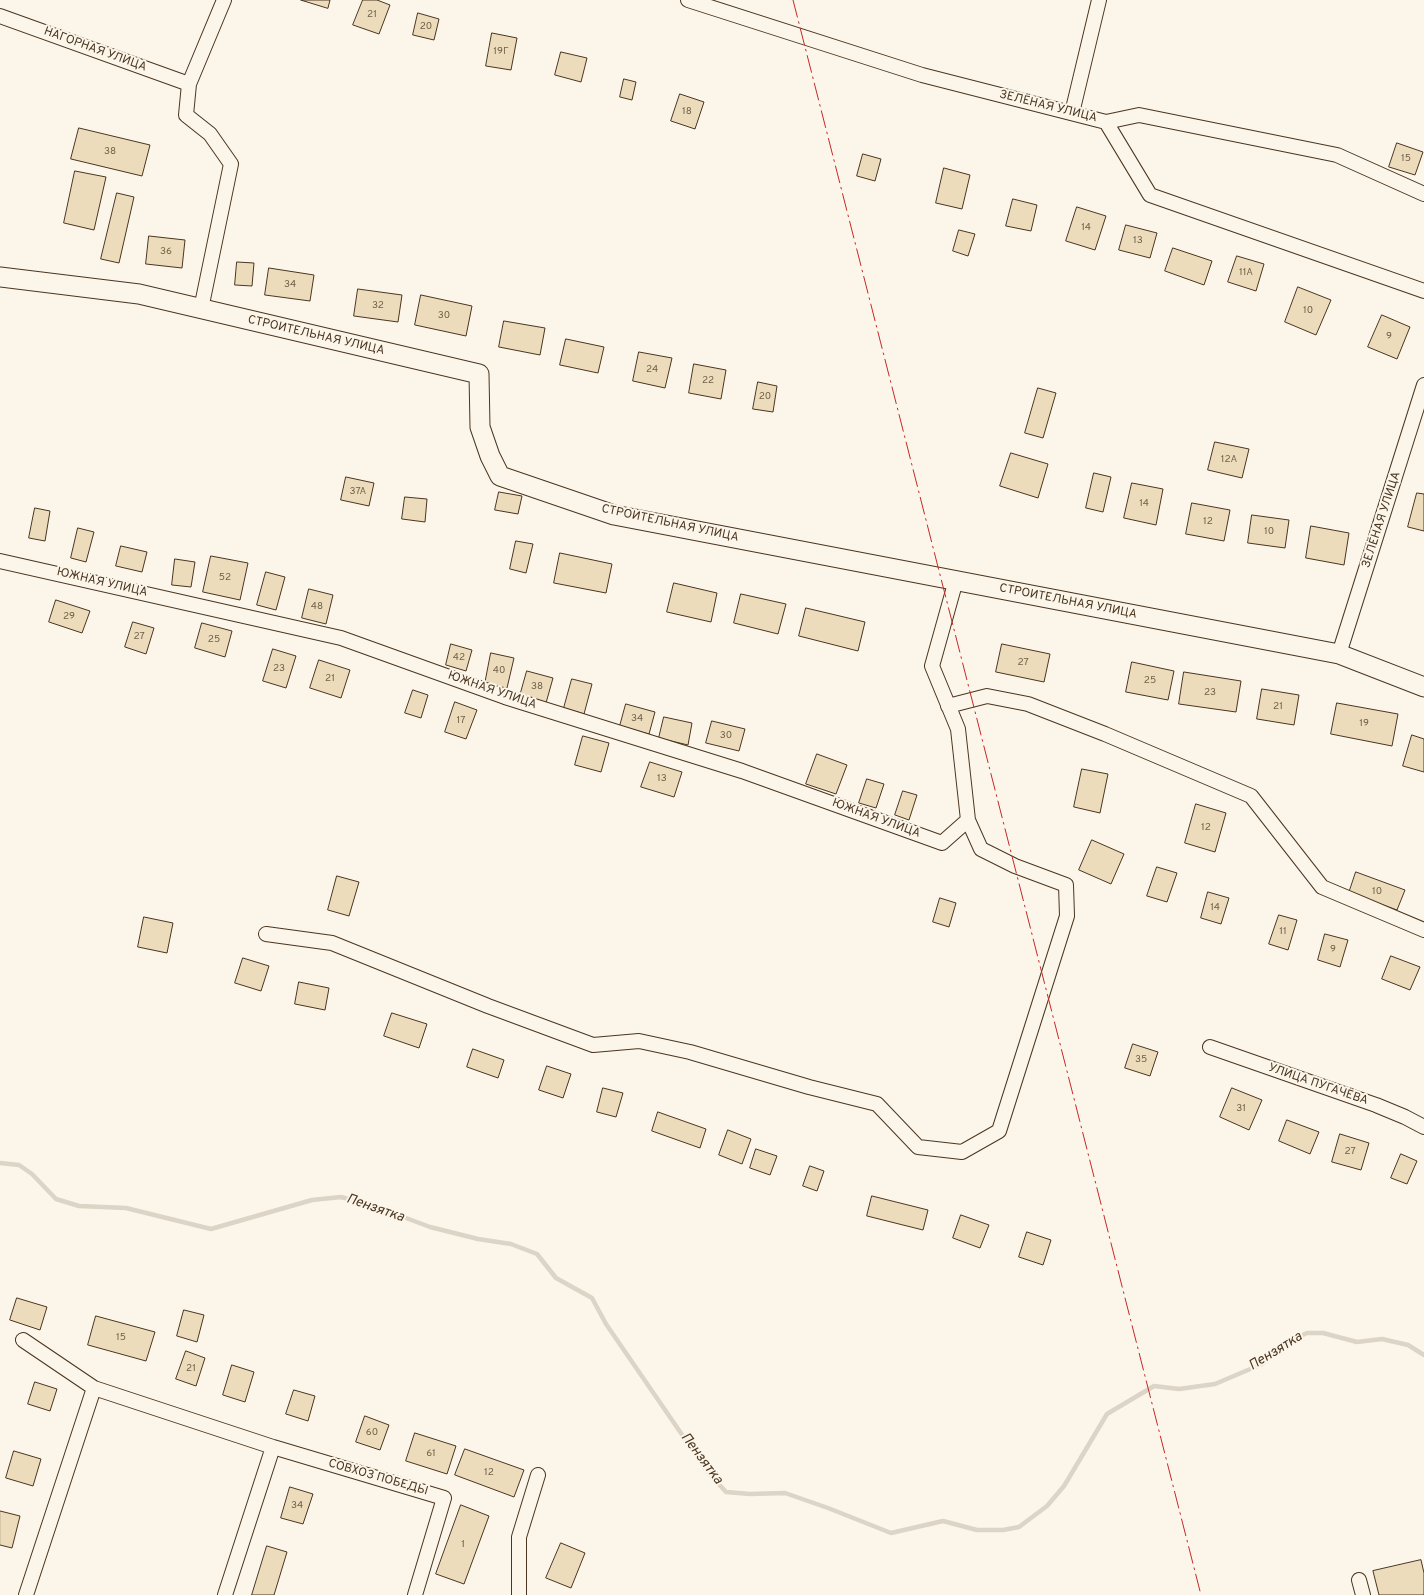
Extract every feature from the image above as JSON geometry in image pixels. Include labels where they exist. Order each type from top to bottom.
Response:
[{"type":"street","points":[[201,309],[231,164],[210,134],[186,115],[189,84],[224,0]]},
{"type":"street","name":"ЗЕЛЁНАЯ УЛИЦА","points":[[688,0],[922,75],[1106,122],[1150,195],[1424,291]]},
{"type":"street","points":[[1072,113],[1099,0]]},
{"type":"street","name":"НАГОРНАЯ УЛИЦА","points":[[0,16],[189,84]]},
{"type":"street","points":[[1106,122],[1139,115],[1337,155],[1424,194]]},
{"type":"street","name":"СТРОИТЕЛЬНАЯ УЛИЦА","points":[[1,276],[139,294],[479,374],[480,427],[490,456],[500,476],[614,515],[1339,654],[1424,687]]},
{"type":"street","name":"ЗЕЛЁНАЯ УЛИЦА","points":[[1339,654],[1424,385]]},
{"type":"street","name":"ЮЖНАЯ УЛИЦА","points":[[0,561],[341,638],[505,697],[742,771],[942,843],[968,820]]},
{"type":"street","points":[[266,934],[332,943],[488,1006],[592,1044],[639,1041],[690,1052],[809,1087],[877,1104],[918,1147],[962,1152],[999,1131],[1067,916],[1066,885],[1015,866],[981,849],[968,820],[958,729],[932,666],[956,580]]},
{"type":"street","points":[[948,706],[987,696],[1028,704],[1105,734],[1251,796],[1322,887],[1424,930]]},
{"type":"street","name":"УЛИЦА ПУГАЧЁВА","points":[[1210,1047],[1376,1105],[1405,1117],[1424,1128]]},
{"type":"street","name":"СОВХОЗ ПОБЕДЫ","points":[[23,1340],[94,1388],[273,1447],[444,1498],[419,1594]]},
{"type":"street","points":[[26,1595],[94,1388]]},
{"type":"street","points":[[225,1595],[273,1447]]},
{"type":"street","points":[[519,1595],[519,1537],[538,1475]]},
{"type":"street","points":[[1359,1580],[1363,1595]]},
{"type":"building","points":[[301,0],[330,0],[328,8]]},
{"type":"building","points":[[363,0],[377,0],[390,5],[379,34],[353,25]]},
{"type":"building","points":[[418,13],[439,19],[434,40],[413,35]]},
{"type":"building","points":[[492,33],[517,38],[511,70],[486,66]]},
{"type":"building","points":[[561,52],[587,58],[581,82],[555,75]]},
{"type":"building","points":[[624,79],[636,82],[632,100],[620,97]]},
{"type":"building","points":[[680,94],[704,102],[695,129],[671,121]]},
{"type":"building","points":[[79,128],[150,145],[142,176],[71,159]]},
{"type":"building","points":[[1397,143],[1423,152],[1415,175],[1389,167]]},
{"type":"building","points":[[863,154],[881,159],[875,181],[857,176]]},
{"type":"building","points":[[944,168],[970,175],[962,209],[936,203]]},
{"type":"building","points":[[75,171],[106,177],[94,230],[64,223]]},
{"type":"building","points":[[117,193],[134,197],[119,263],[101,259]]},
{"type":"building","points":[[1013,199],[1037,205],[1031,231],[1006,226]]},
{"type":"building","points":[[1077,207],[1106,216],[1095,250],[1066,241]]},
{"type":"building","points":[[1126,225],[1157,233],[1150,258],[1119,250]]},
{"type":"building","points":[[959,230],[975,234],[968,256],[953,251]]},
{"type":"building","points":[[149,236],[185,240],[182,268],[146,264]]},
{"type":"building","points":[[1173,248],[1212,261],[1204,285],[1165,271]]},
{"type":"building","points":[[1237,256],[1264,264],[1256,291],[1228,282]]},
{"type":"building","points":[[237,262],[254,263],[252,286],[235,285]]},
{"type":"building","points":[[269,268],[314,275],[310,301],[265,295]]},
{"type":"building","points":[[1298,287],[1331,300],[1316,335],[1285,322]]},
{"type":"building","points":[[358,289],[402,295],[398,322],[354,316]]},
{"type":"building","points":[[421,295],[472,306],[466,336],[415,325]]},
{"type":"building","points":[[1382,315],[1410,327],[1397,359],[1368,347]]},
{"type":"building","points":[[504,321],[545,328],[540,355],[499,347]]},
{"type":"building","points":[[566,339],[604,347],[598,373],[560,365]]},
{"type":"building","points":[[639,352],[672,358],[665,388],[633,381]]},
{"type":"building","points":[[694,364],[726,370],[721,399],[689,393]]},
{"type":"building","points":[[758,382],[777,386],[773,412],[753,409]]},
{"type":"building","points":[[1038,388],[1056,393],[1043,438],[1025,433]]},
{"type":"building","points":[[1215,442],[1249,449],[1242,478],[1208,470]]},
{"type":"building","points":[[1011,453],[1048,464],[1038,498],[1000,486]]},
{"type":"building","points":[[1094,473],[1111,477],[1103,512],[1086,508]]},
{"type":"building","points":[[346,477],[374,483],[369,506],[341,500]]},
{"type":"building","points":[[1132,483],[1163,489],[1156,525],[1124,518]]},
{"type":"building","points":[[499,492],[522,496],[518,514],[495,510]]},
{"type":"building","points":[[1417,493],[1424,494],[1424,531],[1408,527]]},
{"type":"building","points":[[405,497],[427,499],[425,522],[402,519]]},
{"type":"building","points":[[1192,503],[1230,510],[1224,541],[1186,534]]},
{"type":"building","points":[[35,508],[50,511],[45,541],[29,538]]},
{"type":"building","points":[[1252,515],[1289,520],[1285,548],[1248,543]]},
{"type":"building","points":[[1311,526],[1349,533],[1344,565],[1306,558]]},
{"type":"building","points":[[78,528],[94,532],[86,562],[71,558]]},
{"type":"building","points":[[516,541],[533,544],[526,573],[510,569]]},
{"type":"building","points":[[121,546],[147,552],[142,572],[116,566]]},
{"type":"building","points":[[560,553],[612,564],[606,593],[554,583]]},
{"type":"building","points":[[211,556],[248,563],[240,600],[203,592]]},
{"type":"building","points":[[175,559],[195,562],[191,587],[172,585]]},
{"type":"building","points":[[266,572],[285,577],[276,610],[257,605]]},
{"type":"building","points":[[674,583],[717,593],[711,622],[667,612]]},
{"type":"building","points":[[309,589],[333,595],[326,624],[302,618]]},
{"type":"building","points":[[741,594],[786,604],[778,634],[734,623]]},
{"type":"building","points":[[56,600],[90,611],[82,633],[49,622]]},
{"type":"building","points":[[806,608],[865,622],[858,651],[799,636]]},
{"type":"building","points":[[133,622],[154,628],[146,654],[125,647]]},
{"type":"building","points":[[202,623],[232,631],[225,657],[195,648]]},
{"type":"building","points":[[451,644],[472,650],[466,671],[446,665]]},
{"type":"building","points":[[1002,644],[1050,654],[1044,682],[996,672]]},
{"type":"building","points":[[273,649],[296,656],[286,688],[263,681]]},
{"type":"building","points":[[491,653],[514,658],[507,688],[485,684]]},
{"type":"building","points":[[319,660],[350,670],[341,698],[310,688]]},
{"type":"building","points":[[1132,662],[1174,671],[1168,700],[1126,692]]},
{"type":"building","points":[[527,671],[553,678],[546,703],[520,696]]},
{"type":"building","points":[[1184,672],[1241,681],[1236,712],[1179,704]]},
{"type":"building","points":[[572,679],[592,684],[584,714],[564,708]]},
{"type":"building","points":[[1262,689],[1299,695],[1294,725],[1257,719]]},
{"type":"building","points":[[413,690],[428,695],[421,718],[405,713]]},
{"type":"building","points":[[455,702],[477,710],[466,739],[445,732]]},
{"type":"building","points":[[1337,703],[1398,714],[1392,746],[1331,734]]},
{"type":"building","points":[[626,704],[655,712],[649,734],[620,726]]},
{"type":"building","points":[[664,717],[692,723],[688,745],[659,738]]},
{"type":"building","points":[[712,721],[745,729],[739,751],[706,743]]},
{"type":"building","points":[[1412,735],[1424,739],[1424,772],[1403,766]]},
{"type":"building","points":[[583,736],[609,743],[601,772],[575,765]]},
{"type":"building","points":[[817,754],[847,765],[836,794],[806,784]]},
{"type":"building","points":[[650,762],[682,772],[674,797],[641,787]]},
{"type":"building","points":[[1082,769],[1108,774],[1100,813],[1074,807]]},
{"type":"building","points":[[867,779],[884,784],[876,808],[859,803]]},
{"type":"building","points":[[903,791],[917,795],[909,820],[895,815]]},
{"type":"building","points":[[1196,804],[1226,813],[1215,852],[1185,843]]},
{"type":"building","points":[[1092,840],[1124,854],[1111,884],[1079,870]]},
{"type":"building","points":[[1157,867],[1177,873],[1167,902],[1147,896]]},
{"type":"building","points":[[1356,872],[1405,890],[1397,910],[1349,893]]},
{"type":"building","points":[[337,876],[359,882],[349,916],[328,910]]},
{"type":"building","points":[[1208,892],[1229,898],[1221,924],[1201,918]]},
{"type":"building","points":[[940,898],[956,903],[949,927],[933,922]]},
{"type":"building","points":[[1279,915],[1297,920],[1288,950],[1269,944]]},
{"type":"building","points":[[144,917],[173,923],[167,953],[138,947]]},
{"type":"building","points":[[1325,934],[1348,940],[1340,967],[1318,960]]},
{"type":"building","points":[[1391,956],[1420,967],[1410,990],[1382,979]]},
{"type":"building","points":[[243,958],[269,966],[261,991],[235,983]]},
{"type":"building","points":[[299,982],[329,988],[325,1010],[295,1004]]},
{"type":"building","points":[[392,1013],[427,1024],[419,1048],[384,1036]]},
{"type":"building","points":[[1133,1044],[1158,1052],[1150,1076],[1125,1068]]},
{"type":"building","points":[[473,1049],[504,1060],[498,1078],[467,1067]]},
{"type":"building","points":[[547,1066],[571,1074],[563,1098],[539,1090]]},
{"type":"building","points":[[603,1088],[623,1093],[616,1117],[597,1112]]},
{"type":"building","points":[[1232,1088],[1262,1100],[1249,1130],[1220,1117]]},
{"type":"building","points":[[658,1112],[706,1129],[700,1148],[652,1131]]},
{"type":"building","points":[[1287,1120],[1319,1132],[1310,1154],[1279,1141]]},
{"type":"building","points":[[728,1130],[751,1139],[742,1164],[719,1155]]},
{"type":"building","points":[[1340,1134],[1369,1143],[1361,1170],[1332,1162]]},
{"type":"building","points":[[756,1149],[777,1156],[770,1175],[750,1168]]},
{"type":"building","points":[[1401,1154],[1417,1161],[1407,1184],[1391,1178]]},
{"type":"building","points":[[810,1166],[824,1171],[817,1191],[803,1186]]},
{"type":"building","points":[[872,1196],[928,1210],[923,1230],[867,1216]]},
{"type":"building","points":[[961,1215],[989,1225],[980,1248],[953,1238]]},
{"type":"building","points":[[1027,1232],[1051,1240],[1043,1265],[1019,1257]]},
{"type":"building","points":[[17,1298],[47,1307],[40,1330],[10,1320]]},
{"type":"building","points":[[184,1310],[204,1315],[197,1342],[177,1336]]},
{"type":"building","points":[[96,1316],[155,1332],[146,1361],[88,1345]]},
{"type":"building","points":[[186,1351],[205,1358],[196,1386],[176,1379]]},
{"type":"building","points":[[232,1365],[254,1372],[245,1402],[223,1395]]},
{"type":"building","points":[[35,1382],[57,1389],[50,1411],[28,1404]]},
{"type":"building","points":[[294,1390],[315,1396],[308,1421],[286,1414]]},
{"type":"building","points":[[365,1416],[389,1425],[380,1450],[356,1442]]},
{"type":"building","points":[[415,1433],[456,1446],[447,1474],[406,1461]]},
{"type":"building","points":[[465,1449],[524,1470],[514,1497],[455,1475]]},
{"type":"building","points":[[14,1451],[41,1459],[33,1486],[6,1478]]},
{"type":"building","points":[[290,1487],[313,1494],[303,1524],[281,1518]]},
{"type":"building","points":[[461,1505],[489,1516],[464,1584],[436,1574]]},
{"type":"building","points":[[0,1511],[20,1516],[12,1548],[0,1545]]},
{"type":"building","points":[[561,1543],[585,1553],[571,1588],[546,1578]]},
{"type":"building","points":[[267,1546],[287,1552],[274,1595],[252,1595]]},
{"type":"building","points":[[1421,1560],[1424,1573],[1424,1595],[1379,1595],[1373,1571]]},
{"type":"waterway","name":"Пензятка","points":[[0,1163],[19,1165],[32,1174],[56,1199],[79,1206],[126,1208],[211,1229],[312,1200],[341,1197],[377,1207],[430,1227],[478,1239],[511,1244],[537,1254],[556,1278],[592,1298],[606,1324],[707,1471],[726,1492],[750,1494],[785,1493],[891,1533],[943,1521],[977,1530],[1003,1530],[1019,1527],[1047,1506],[1064,1486],[1107,1414],[1154,1386],[1179,1389],[1215,1384],[1262,1364],[1289,1341],[1307,1333],[1323,1333],[1357,1342],[1382,1339],[1408,1345],[1424,1355]]},
{"type":"power","points":[[793,0],[1201,1595]]}]
